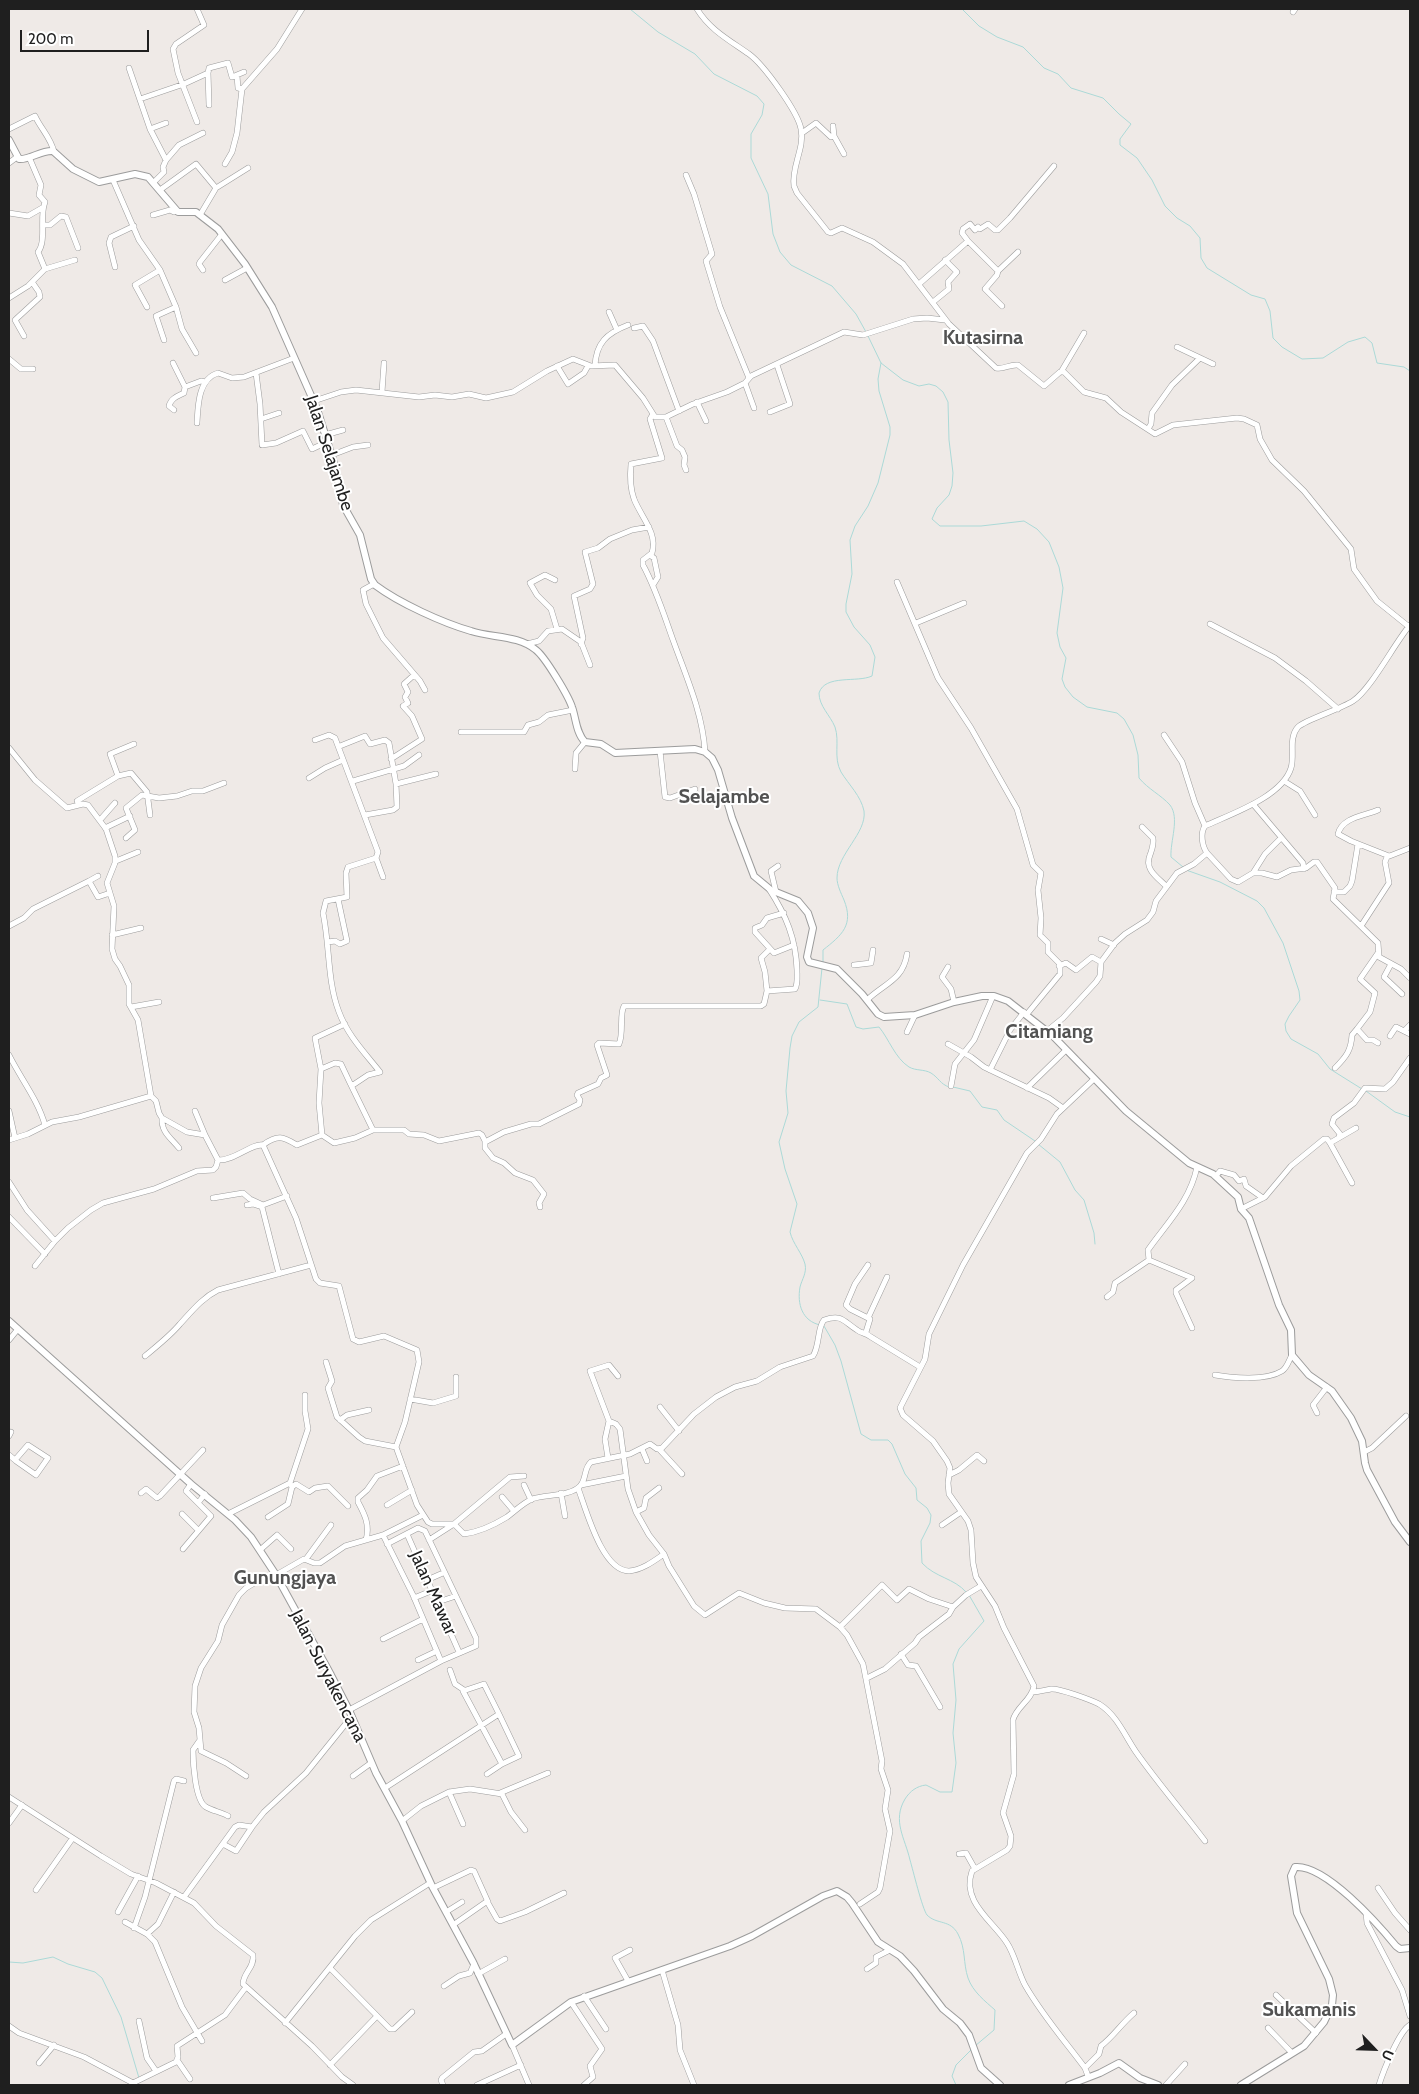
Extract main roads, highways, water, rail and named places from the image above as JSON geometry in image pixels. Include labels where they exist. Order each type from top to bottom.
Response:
[{"type":"waterway","points":[[630,9],[658,32],[695,54],[714,74],[757,96],[764,104],[762,115],[751,134],[751,158],[768,194],[773,234],[780,252],[791,265],[832,286],[856,314],[866,332]]},
{"type":"waterway","points":[[962,9],[979,26],[997,37],[1023,47],[1044,68],[1058,74],[1071,88],[1103,98],[1131,124],[1120,139],[1120,145],[1137,158],[1152,180],[1165,206],[1177,218],[1190,226],[1200,238],[1201,258],[1207,268],[1251,295],[1265,299],[1270,311],[1273,338],[1282,347],[1302,359],[1323,358],[1348,342],[1365,337],[1372,343],[1377,363],[1404,367],[1410,371]]},
{"type":"waterway","points":[[868,336],[881,363],[903,380],[919,386],[929,384],[936,386],[943,392],[948,402],[949,440],[953,473],[952,486],[949,495],[937,508],[932,519],[940,526],[981,526],[1024,521],[1037,529],[1049,542],[1059,567],[1063,588],[1057,633],[1060,647],[1066,658],[1062,679],[1065,687],[1073,697],[1087,707],[1117,713],[1124,719],[1133,735],[1138,755],[1139,778],[1166,801],[1173,810],[1174,823],[1171,857],[1183,867]]},
{"type":"waterway","points":[[823,962],[823,950],[841,934],[847,923],[847,909],[837,881],[838,869],[857,836],[864,819],[864,811],[858,795],[841,772],[837,761],[835,727],[819,698],[819,693],[822,687],[834,681],[872,676],[875,657],[870,645],[854,627],[846,612],[846,604],[852,574],[850,540],[855,526],[868,506],[878,483],[890,435],[890,427],[879,391],[878,379],[881,363]]},
{"type":"waterway","points":[[1186,870],[1220,882],[1257,901],[1264,908],[1283,943],[1299,991],[1300,1000],[1285,1024],[1286,1031],[1291,1039],[1318,1054],[1330,1069],[1362,1089]]},
{"type":"waterway","points":[[820,1325],[809,1320],[800,1305],[799,1293],[805,1267],[804,1260],[790,1232],[797,1204],[785,1169],[779,1142],[788,1113],[786,1091],[792,1036],[799,1022],[818,1007],[822,968]]},
{"type":"waterway","points":[[820,1000],[847,1004],[856,1027],[863,1029],[879,1027],[904,1063],[909,1067],[931,1073],[949,1087]]},
{"type":"waterway","points":[[953,1087],[970,1091],[982,1107],[997,1110],[1004,1120],[1035,1141]]},
{"type":"waterway","points":[[1366,1091],[1395,1112],[1410,1117]]},
{"type":"waterway","points":[[1038,1144],[1060,1162],[1075,1190],[1084,1200],[1094,1233],[1095,1244]]},
{"type":"waterway","points":[[824,1326],[835,1345],[841,1361],[861,1434],[871,1440],[888,1440],[892,1444],[905,1474],[916,1488],[917,1500],[927,1508],[931,1515],[930,1523],[921,1541],[922,1563],[966,1592]]},
{"type":"waterway","points":[[969,1595],[984,1621],[959,1649],[953,1664],[956,1700],[953,1733],[956,1763],[952,1792],[940,1792],[926,1785],[911,1791],[901,1807],[900,1822],[920,1897],[927,1915],[955,1929],[962,1945],[966,1972],[970,1983],[995,2010],[994,2030],[975,2046]]},
{"type":"waterway","points":[[9,1962],[23,1963],[53,1957],[68,1964],[95,1972],[102,1978],[121,2017],[139,2078]]},
{"type":"waterway","points":[[956,2085],[952,2076],[956,2065],[972,2049]]},
{"type":"district","name":"Kutasirna","points":[[983,338]]},
{"type":"district","name":"Selajambe","points":[[724,797]]},
{"type":"district","name":"Citamiang","points":[[1049,1032]]},
{"type":"district","name":"Gunungjaya","points":[[285,1578]]},
{"type":"district","name":"Sukamanis","points":[[1309,2010]]}]
